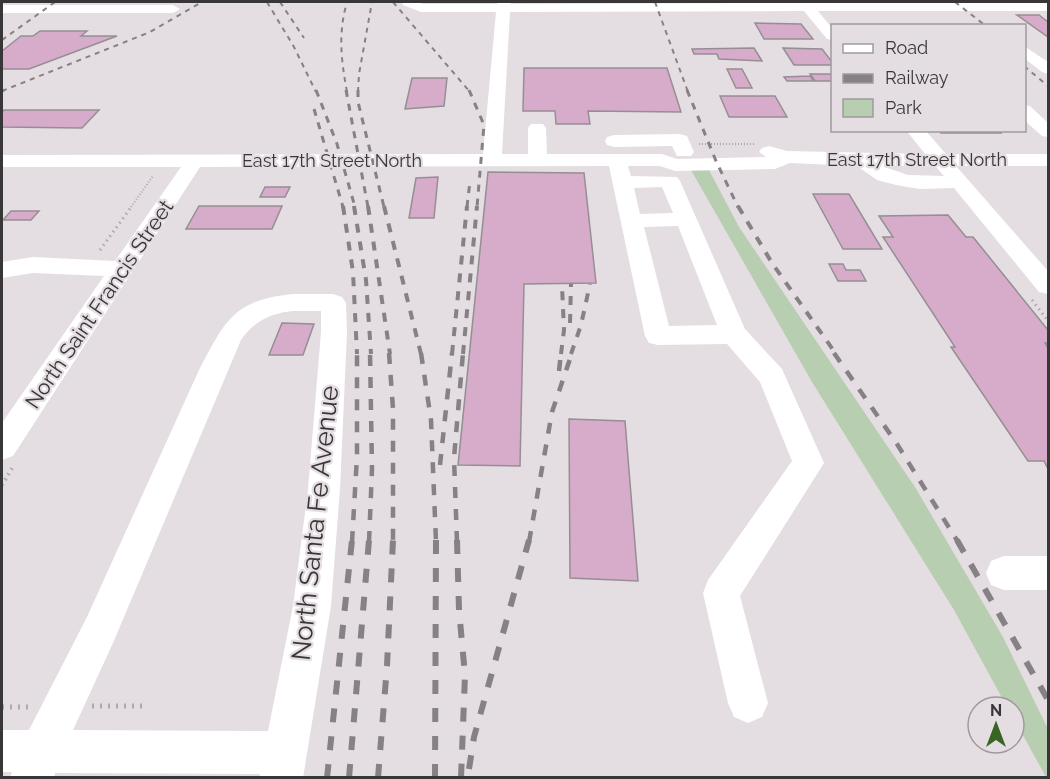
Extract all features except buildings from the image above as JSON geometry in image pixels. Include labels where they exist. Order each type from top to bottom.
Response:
[{"type":"street","points":[[408,2],[421,8],[504,5],[805,4],[965,4],[1048,7]]},
{"type":"street","points":[[805,4],[831,35]]},
{"type":"street","points":[[965,4],[985,20]]},
{"type":"street","points":[[492,161],[504,5]]},
{"type":"street","points":[[2,9],[173,9]]},
{"type":"street","points":[[1026,52],[1048,69]]},
{"type":"street","points":[[1026,112],[1048,132]]},
{"type":"street","points":[[620,122],[631,221],[658,336],[734,334]]},
{"type":"street","points":[[917,132],[1048,286]]},
{"type":"street","points":[[623,161],[680,140],[684,152]]},
{"type":"street","points":[[537,143],[559,141]]},
{"type":"street","points":[[591,141],[623,161],[670,181],[734,334],[772,377],[808,463],[721,592],[748,703]]},
{"type":"street","name":"East 17th Street North","points":[[2,161],[492,161],[537,143],[623,161],[662,160],[675,165],[775,163],[786,157]]},
{"type":"street","name":"East 17th Street North","points":[[662,160],[671,153],[684,152],[770,152],[786,157],[862,160],[1048,160]]},
{"type":"street","name":"North Saint Francis Street","points":[[2,447],[195,160]]},
{"type":"street","points":[[862,160],[879,175],[892,179],[960,182]]},
{"type":"street","points":[[631,221],[686,219]]},
{"type":"street","points":[[2,270],[33,265],[123,269]]},
{"type":"street","name":"North Santa Fe Avenue","points":[[25,760],[100,630],[213,370],[234,331],[256,310],[294,301],[333,303],[334,332],[324,489],[313,594],[282,765]]},
{"type":"street","points":[[1004,573],[1048,573]]},
{"type":"street","points":[[25,760],[282,765]]},
{"type":"green space","points":[[691,170],[709,170],[739,227],[915,487],[1003,637],[1048,729],[1048,777],[1026,741],[1026,695],[1000,695],[954,610],[812,382]]},
{"type":"railway","points":[[2,40],[55,2]]},
{"type":"railway","points":[[4,90],[2,91],[150,32],[202,2]]},
{"type":"railway","points":[[267,2],[294,47],[316,92]]},
{"type":"railway","points":[[280,2],[304,38]]},
{"type":"railway","points":[[347,2],[342,25],[341,47],[347,92]]},
{"type":"railway","points":[[358,92],[372,2]]},
{"type":"railway","points":[[393,2],[470,92]]},
{"type":"railway","points":[[655,2],[688,92]]},
{"type":"railway","points":[[955,2],[983,24]]},
{"type":"railway","points":[[1026,68],[1048,86]]},
{"type":"railway","points":[[316,90],[337,144],[355,207]]},
{"type":"railway","points":[[346,90],[368,207]]},
{"type":"railway","points":[[687,90],[738,207]]},
{"type":"railway","points":[[358,92],[358,102],[384,207]]},
{"type":"railway","points":[[470,92],[484,125],[477,207]]},
{"type":"railway","points":[[314,109],[343,207]]},
{"type":"railway","points":[[467,207],[470,181]]},
{"type":"railway","points":[[343,206],[353,272],[357,354]]},
{"type":"railway","points":[[354,206],[366,280],[371,354]]},
{"type":"railway","points":[[368,206],[390,354]]},
{"type":"railway","points":[[384,206],[421,354]]},
{"type":"railway","points":[[452,354],[467,206]]},
{"type":"railway","points":[[463,354],[477,206]]},
{"type":"railway","points":[[738,206],[772,263],[836,354]]},
{"type":"railway","points":[[570,323],[571,284]]},
{"type":"railway","points":[[571,354],[581,325],[590,284]]},
{"type":"railway","points":[[561,354],[564,330],[562,286]]},
{"type":"railway","points":[[369,542],[372,469],[370,353]]},
{"type":"railway","points":[[389,353],[393,409],[393,540]]},
{"type":"railway","points":[[421,353],[431,420],[436,542]]},
{"type":"railway","points":[[440,465],[452,353]]},
{"type":"railway","points":[[457,542],[454,458],[463,353]]},
{"type":"railway","points":[[559,371],[561,353]]},
{"type":"railway","points":[[529,542],[552,412],[572,353]]},
{"type":"railway","points":[[834,353],[897,444],[958,542]]},
{"type":"railway","points":[[352,542],[357,456],[357,354]]},
{"type":"railway","points":[[327,778],[352,540]]},
{"type":"railway","points":[[349,778],[369,540]]},
{"type":"railway","points":[[378,778],[387,666],[393,540]]},
{"type":"railway","points":[[457,540],[459,610],[465,675],[461,778]]},
{"type":"railway","points":[[469,769],[474,737],[529,540]]},
{"type":"railway","points":[[957,540],[1048,700]]},
{"type":"railway","points":[[435,778],[436,542]]}]
